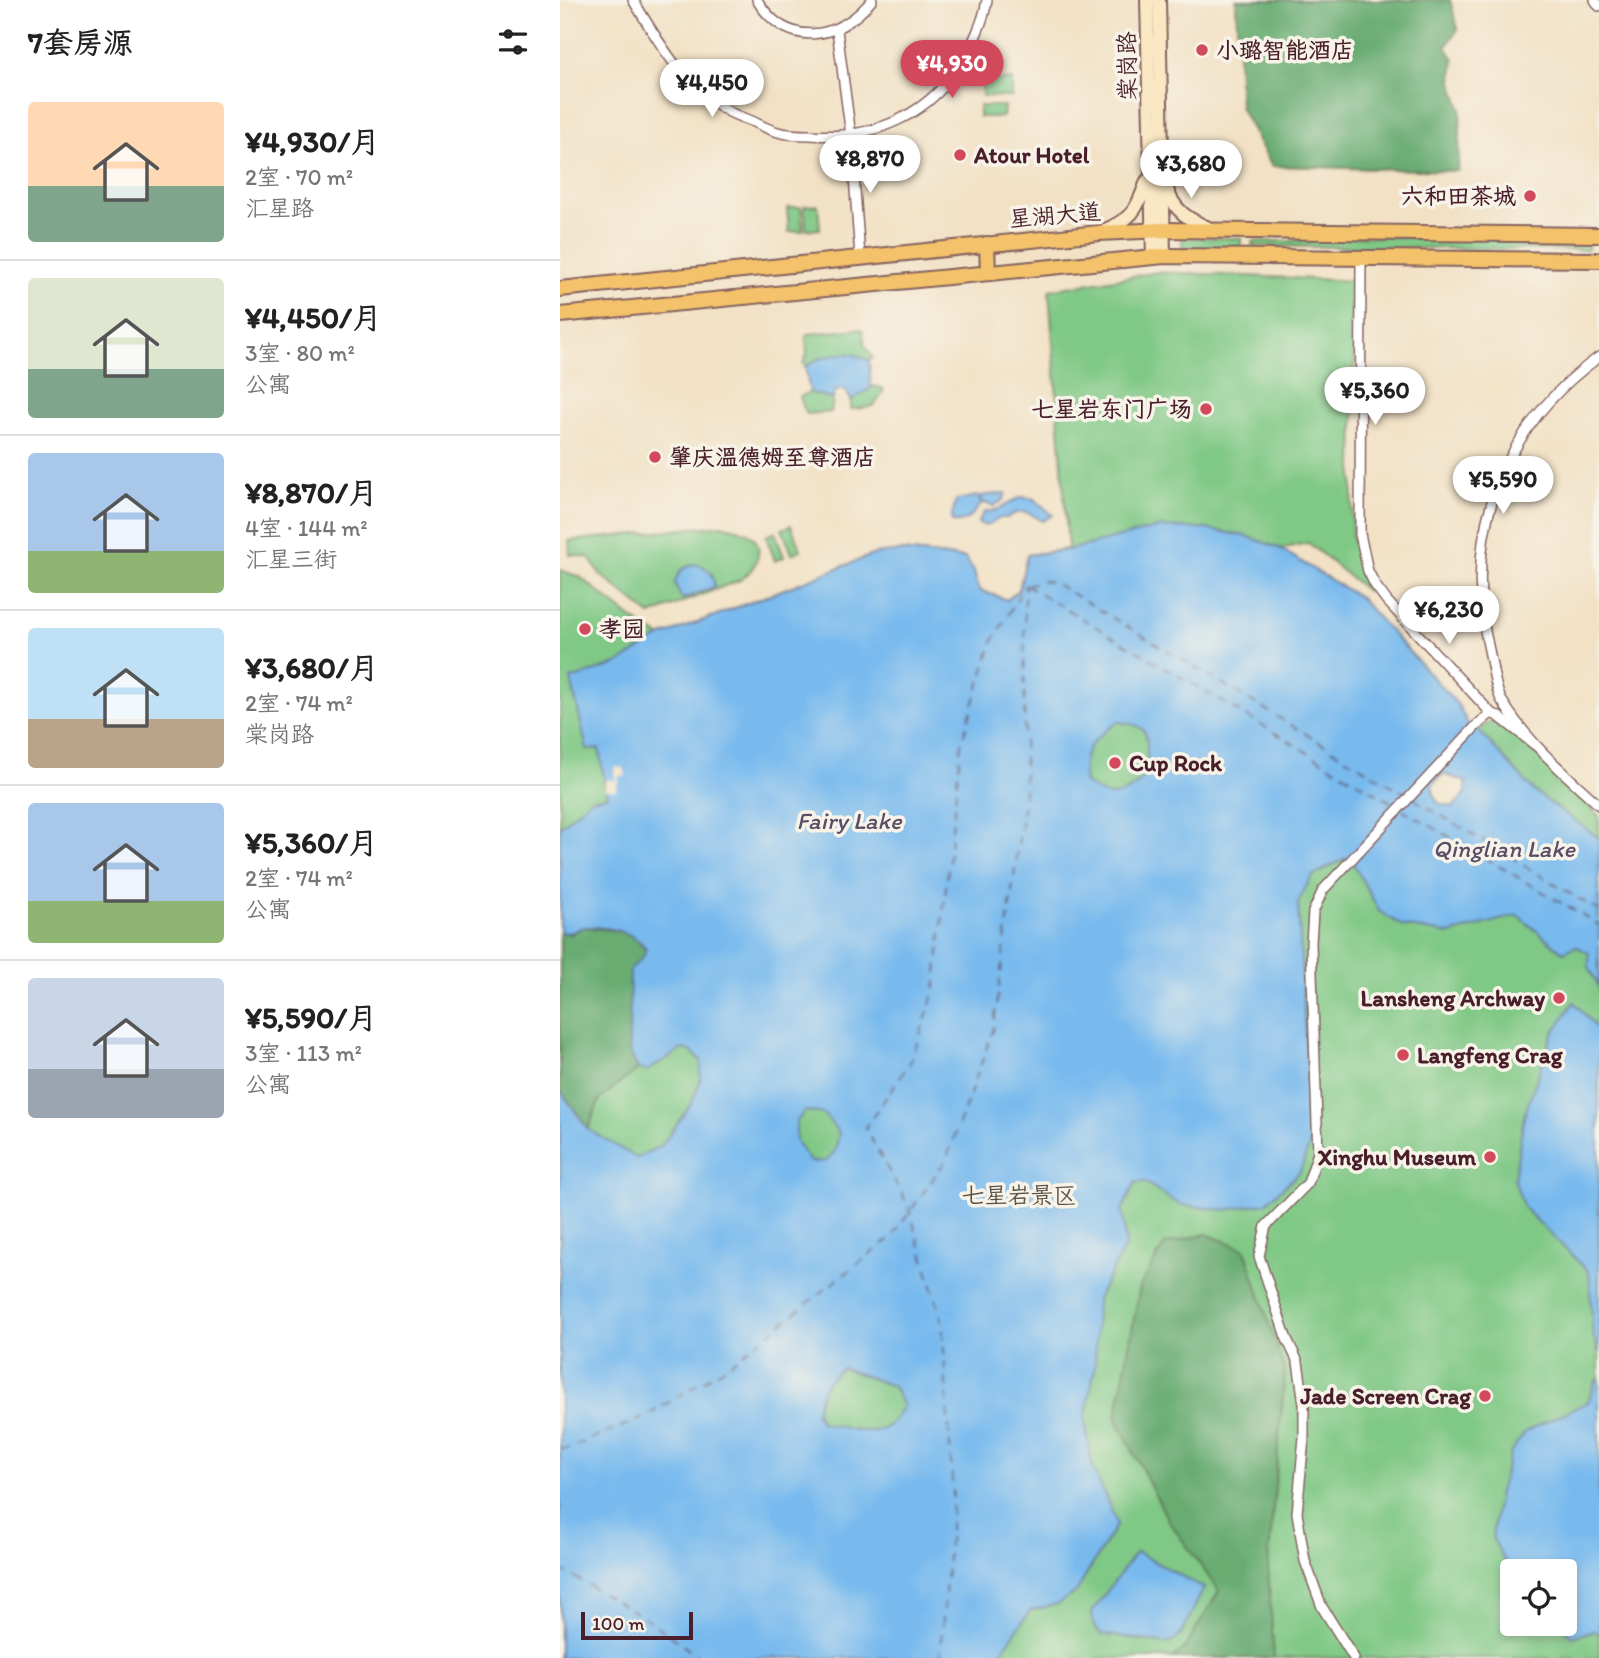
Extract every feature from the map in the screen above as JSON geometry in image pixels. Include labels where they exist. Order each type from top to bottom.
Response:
[{"type":"main road","name":"棠岗路","points":[[1147,0],[1154,42]]},
{"type":"main road","name":"棠岗路","points":[[1158,256],[1154,42],[1159,0]]},
{"type":"main road","points":[[1156,174],[1180,213],[1189,220],[1215,231]]},
{"type":"main road","points":[[1099,233],[1131,216],[1156,174]]},
{"type":"main road","name":"星湖大道","points":[[560,290],[1099,233],[1158,230],[1599,234]]},
{"type":"main road","points":[[1248,255],[1250,232]]},
{"type":"main road","points":[[987,244],[988,273]]},
{"type":"main road","points":[[561,311],[1158,256],[1599,260]]},
{"type":"street","points":[[633,0],[673,65],[698,90],[726,111],[781,133],[851,136],[870,132],[904,118],[940,91],[961,65],[976,38],[987,0]]},
{"type":"street","points":[[757,0],[774,21],[792,31],[815,34],[837,30],[860,14],[872,0]]},
{"type":"street","points":[[1595,0],[1599,6]]},
{"type":"street","points":[[837,30],[851,136],[860,257]]},
{"type":"street","points":[[1361,257],[1360,511],[1363,552],[1375,585],[1493,713],[1535,745],[1599,805]]},
{"type":"street","points":[[1354,1658],[1322,1607],[1305,1561],[1297,1513],[1304,1438],[1302,1389],[1297,1362],[1259,1256],[1266,1226],[1308,1183],[1318,1153],[1311,943],[1313,912],[1323,890],[1476,726],[1493,713],[1505,712],[1483,627],[1480,596],[1480,551],[1490,506],[1511,455],[1528,427],[1566,384],[1599,357]]},
{"type":"street","points":[[1493,713],[1491,702],[1496,699],[1503,702],[1535,745]]},
{"type":"green space","points":[[1236,0],[1450,0],[1458,29],[1446,47],[1454,59],[1452,81],[1461,109],[1458,171],[1272,166],[1240,107]]},
{"type":"green space","points":[[982,80],[1012,80],[1012,97],[982,96]]},
{"type":"green space","points":[[979,106],[1004,106],[1003,117],[979,117]]},
{"type":"green space","points":[[818,205],[820,229],[806,230],[804,206]]},
{"type":"green space","points":[[801,207],[803,231],[789,232],[787,208]]},
{"type":"green space","points":[[1320,236],[1589,240],[1588,250],[1252,246],[1253,241],[1290,241]]},
{"type":"green space","points":[[1182,238],[1241,238],[1241,248],[1182,248]]},
{"type":"green space","name":"Fairy Lake","points":[[1158,272],[1356,281],[1352,535],[1360,572],[1369,588],[1367,591],[1308,543],[1280,549],[1360,598],[1458,705],[1468,724],[1478,730],[1493,720],[1507,726],[1599,816],[1599,838],[1535,792],[1477,730],[1354,865],[1498,919],[1517,915],[1563,952],[1576,946],[1590,953],[1589,968],[1599,987],[1599,1658],[560,1658],[560,570],[580,577],[660,637],[875,554],[902,551],[965,558],[974,572],[979,590],[1007,600],[1019,590],[1027,555],[1068,549],[1049,290]]},
{"type":"green space","points":[[860,329],[865,346],[873,358],[869,360],[852,355],[836,355],[805,367],[803,364],[807,354],[808,334]]},
{"type":"green space","points":[[874,386],[884,389],[875,404],[851,409],[853,397]]},
{"type":"green space","points":[[810,392],[833,399],[831,412],[806,414],[800,397]]},
{"type":"green space","points":[[722,525],[743,531],[755,539],[758,552],[750,570],[740,580],[650,615],[601,575],[588,557],[570,555],[569,541]]},
{"type":"green space","points":[[791,525],[801,550],[792,554],[782,529]]},
{"type":"green space","points":[[775,532],[784,557],[775,561],[766,536]]},
{"type":"green space","points":[[583,927],[625,933],[646,949],[643,957],[630,970],[629,1050],[638,1069],[600,1099],[588,1129],[560,1090],[560,932],[571,934]]},
{"type":"green space","points":[[1206,1234],[1245,1249],[1285,1372],[1268,1566],[1274,1658],[1173,1658],[1184,1649],[1219,1591],[1168,1520],[1116,1418],[1140,1286],[1165,1244]]},
{"type":"water","points":[[837,354],[852,354],[869,360],[871,388],[851,400],[845,389],[835,391],[833,399],[810,392],[805,367],[819,359]]},
{"type":"water","points":[[1006,493],[1003,500],[994,506],[981,500],[981,496]]},
{"type":"water","points":[[978,496],[981,504],[972,515],[965,520],[952,522],[956,500]]},
{"type":"water","points":[[1022,497],[1034,499],[1053,515],[1042,521],[1029,513],[1021,512],[1000,518],[986,526],[978,523],[984,512],[999,509]]},
{"type":"water","name":"Fairy Lake","points":[[1160,527],[1206,529],[1246,536],[1279,548],[1360,598],[1458,705],[1468,724],[1478,730],[1535,792],[1599,838],[1599,987],[1589,968],[1589,953],[1576,946],[1563,952],[1517,915],[1450,934],[1403,926],[1379,911],[1354,865],[1346,858],[1312,876],[1298,902],[1311,1140],[1300,1172],[1266,1203],[1225,1210],[1180,1205],[1145,1182],[1135,1183],[1122,1210],[1126,1245],[1097,1299],[1095,1368],[1085,1418],[1092,1465],[1117,1524],[1076,1592],[1057,1604],[1030,1611],[1002,1651],[1002,1658],[560,1658],[560,1090],[588,1129],[637,1158],[662,1145],[692,1102],[700,1081],[701,1061],[691,1051],[682,1049],[647,1071],[638,1069],[629,1050],[630,970],[643,957],[646,948],[634,937],[611,929],[586,927],[573,932],[560,932],[560,827],[591,799],[607,796],[599,749],[587,750],[571,679],[617,664],[660,637],[875,554],[902,551],[965,558],[974,572],[979,590],[1007,600],[1019,590],[1027,555],[1068,550]],"holes":[[[1118,722],[1132,724],[1142,728],[1147,743],[1147,768],[1144,777],[1131,789],[1115,796],[1103,794],[1085,783],[1084,772],[1086,754],[1109,728]],[[1443,774],[1466,782],[1466,793],[1453,807],[1438,803],[1432,784]],[[805,1111],[824,1114],[839,1133],[835,1151],[826,1161],[810,1162],[796,1141],[796,1122]],[[843,1368],[893,1386],[903,1406],[890,1424],[883,1429],[866,1431],[821,1422],[816,1413],[819,1399],[824,1387]]]},
{"type":"water","points":[[693,564],[709,571],[714,587],[683,599],[675,582],[681,570]]},
{"type":"water","points":[[1574,1002],[1599,1031],[1599,1354],[1593,1334],[1589,1272],[1524,1208],[1514,1179],[1524,1116],[1552,1035]]},
{"type":"water","points":[[1596,1380],[1599,1381],[1599,1633],[1592,1631],[1577,1636],[1577,1559],[1504,1559],[1492,1537],[1499,1492],[1511,1452],[1526,1431],[1588,1402]]},
{"type":"water","points":[[1136,1552],[1204,1588],[1181,1635],[1168,1644],[1101,1634],[1093,1625],[1092,1612]]},
{"type":"pier","points":[[614,767],[624,768],[626,776],[619,776],[616,790],[605,790],[605,780],[615,780]]},
{"type":"ferry route","points":[[1026,585],[1041,581],[1053,582],[1406,794]]},
{"type":"ferry route","points":[[940,1658],[953,1492],[942,1320],[908,1205],[865,1128],[911,1061],[935,991],[961,744],[993,641],[1025,585]]},
{"type":"ferry route","points":[[1026,585],[1398,806]]},
{"type":"ferry route","points":[[560,1449],[569,1448],[645,1417],[726,1367],[892,1237],[946,1160],[993,1031],[1024,802],[1025,586]]},
{"type":"ferry route","points":[[1414,799],[1599,911]]},
{"type":"ferry route","points":[[1402,809],[1599,925]]},
{"type":"ferry route","points":[[560,1569],[649,1620],[700,1658]]},
{"type":"place","name":"小璐智能酒店","points":[[1202,50]]},
{"type":"place","name":"Atour Hotel","points":[[960,155]]},
{"type":"place","name":"六和田茶城","points":[[1530,196]]},
{"type":"place","name":"七星岩东门广场","points":[[1206,409]]},
{"type":"place","name":"肇庆温德姆至尊酒店","points":[[655,457]]},
{"type":"place","name":"孝园","points":[[585,629]]},
{"type":"place","name":"Cup Rock","points":[[1115,763]]},
{"type":"place","name":"Lansheng Archway","points":[[1559,998]]},
{"type":"place","name":"Langfeng Crag","points":[[1403,1055]]},
{"type":"place","name":"Xinghu Museum","points":[[1490,1157]]},
{"type":"place","name":"Jade Screen Crag","points":[[1485,1396]]},
{"type":"water label","name":"Qinglian Lake","points":[[1504,849]]},
{"type":"park label","name":"七星岩景区","points":[[1019,1195]]}]
